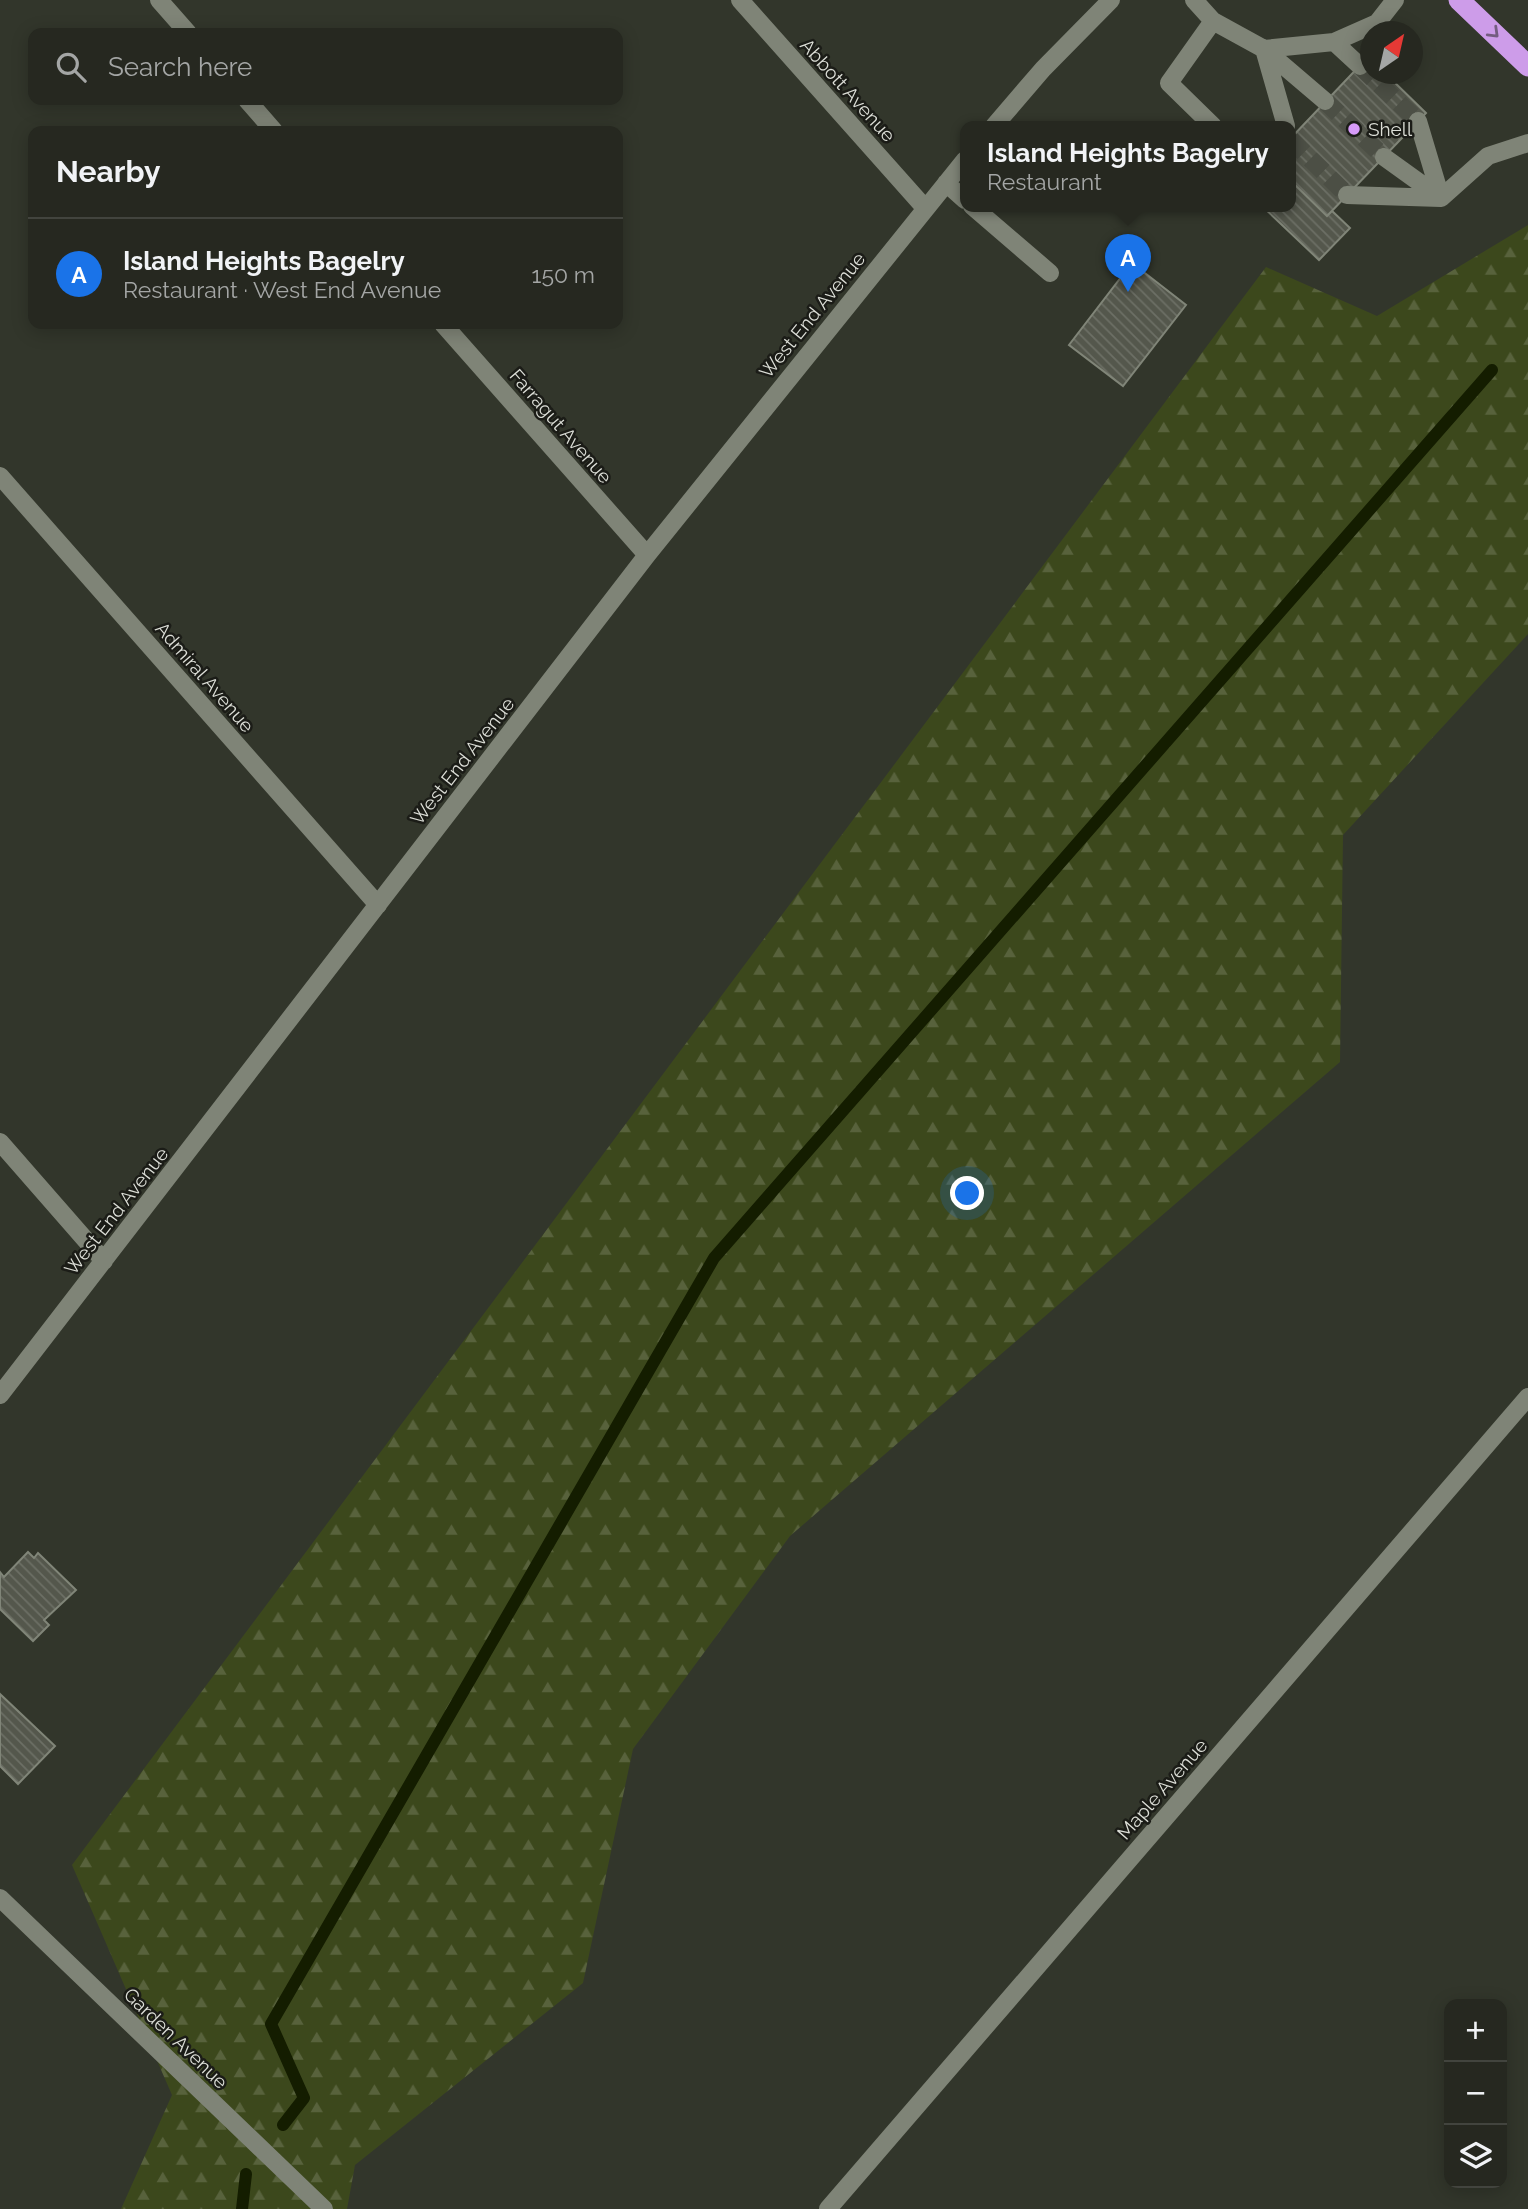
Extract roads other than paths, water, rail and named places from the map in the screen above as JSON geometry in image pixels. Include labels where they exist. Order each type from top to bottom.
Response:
[{"type":"highway","points":[[1459,0],[1528,66]]},
{"type":"street","points":[[159,0],[184,28]]},
{"type":"street","name":"Abbott Avenue","points":[[740,0],[925,208]]},
{"type":"street","points":[[998,121],[1043,69],[1111,0]]},
{"type":"street","points":[[1194,0],[1213,21],[1264,49],[1325,101]]},
{"type":"street","points":[[1264,49],[1334,42],[1377,23],[1395,0]]},
{"type":"street","points":[[1208,121],[1169,83],[1213,21]]},
{"type":"street","points":[[1334,42],[1360,66]]},
{"type":"street","points":[[1264,49],[1285,121]]},
{"type":"street","points":[[251,105],[270,126]]},
{"type":"street","points":[[1418,121],[1441,198]]},
{"type":"street","points":[[1347,195],[1441,198],[1488,156],[1528,143]]},
{"type":"street","points":[[1384,157],[1441,198]]},
{"type":"street","name":"West End Avenue","points":[[0,1395],[646,555],[960,166]]},
{"type":"street","points":[[946,183],[960,196]]},
{"type":"street","points":[[979,212],[1050,273]]},
{"type":"street","name":"Farragut Avenue","points":[[447,329],[646,555]]},
{"type":"street","name":"Admiral Avenue","points":[[0,476],[377,905]]},
{"type":"street","points":[[0,1142],[104,1261]]},
{"type":"street","name":"Maple Avenue","points":[[828,2209],[1528,1397]]},
{"type":"street","name":"Garden Avenue","points":[[0,1898],[324,2209]]},
{"type":"waterway","points":[[283,2125],[304,2098],[271,2024],[714,1258],[1492,370]]},
{"type":"waterway","points":[[242,2209],[246,2174]]},
{"type":"tunnel","points":[[1379,84],[1418,121]]},
{"type":"tunnel","points":[[1325,101],[1384,157]]},
{"type":"tunnel","points":[[1296,145],[1347,195]]},
{"type":"place","name":"Shell","points":[[1354,129]]},
{"type":"place","name":"Island Heights Bagelry","points":[[1128,292]]}]
